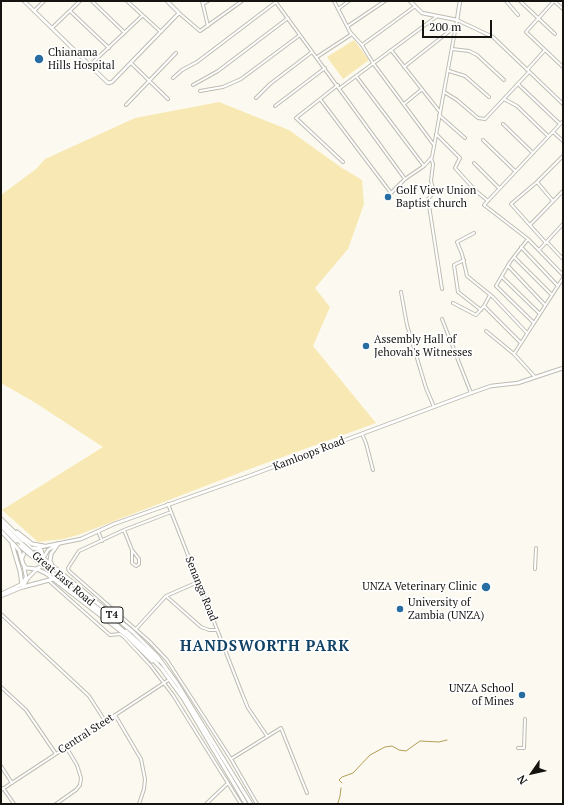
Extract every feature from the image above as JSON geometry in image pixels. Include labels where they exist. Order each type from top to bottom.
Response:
[{"type":"main road","points":[[24,1],[108,83],[112,82],[179,13],[167,1]]},
{"type":"main road","points":[[410,1],[414,7],[422,13],[457,20],[460,1]]},
{"type":"main road","name":"Kamloops Road","points":[[36,548],[76,540],[168,504],[491,386],[518,383],[563,368]]},
{"type":"main road","name":"Great East Road","points":[[1,519],[31,548]]},
{"type":"main road","name":"Great East Road","points":[[1,523],[21,545]]},
{"type":"main road","name":"Great East Road","points":[[1,526],[47,568],[118,626],[172,678],[251,804]]},
{"type":"main road","points":[[12,529],[32,544],[44,546]]},
{"type":"main road","name":"Great East Road","points":[[1,531],[19,550],[22,558]]},
{"type":"main road","points":[[12,542],[20,572],[22,587]]},
{"type":"main road","points":[[22,587],[28,578],[41,566],[48,550],[57,544]]},
{"type":"main road","points":[[56,569],[52,564],[50,557],[57,544]]},
{"type":"main road","points":[[22,587],[26,576],[22,558],[25,551],[31,548],[36,548],[41,550],[44,558]]},
{"type":"main road","name":"Great East Road","points":[[44,558],[133,632],[157,656],[162,667]]},
{"type":"main road","points":[[24,566],[28,569],[36,570]]},
{"type":"main road","name":"Great East Road","points":[[36,570],[53,579],[126,635],[162,667]]},
{"type":"main road","points":[[1,595],[22,587],[53,579]]},
{"type":"main road","name":"Great East Road","points":[[172,678],[246,804]]},
{"type":"street","points":[[34,11],[44,1]]},
{"type":"street","points":[[52,29],[80,1]]},
{"type":"street","points":[[92,1],[124,32]]},
{"type":"street","points":[[127,1],[161,32]]},
{"type":"street","points":[[202,1],[208,26]]},
{"type":"street","points":[[203,4],[208,1]]},
{"type":"street","points":[[179,13],[199,30],[208,26],[242,1]]},
{"type":"street","points":[[173,78],[197,62],[276,1],[405,179]]},
{"type":"street","points":[[334,1],[352,34],[362,45],[373,64],[434,145]]},
{"type":"street","points":[[338,8],[349,1]]},
{"type":"street","points":[[348,27],[385,1]]},
{"type":"street","points":[[506,1],[518,15]]},
{"type":"street","points":[[520,1],[555,34]]},
{"type":"street","points":[[563,9],[554,1],[526,32],[563,67]]},
{"type":"street","points":[[362,45],[414,7]]},
{"type":"street","points":[[70,11],[109,48]]},
{"type":"street","points":[[89,66],[142,16]]},
{"type":"street","points":[[340,88],[436,17]]},
{"type":"street","points":[[194,85],[218,71],[288,18]]},
{"type":"street","points":[[320,98],[392,193],[405,179],[424,166],[431,158],[449,71],[457,20],[493,37],[563,104]]},
{"type":"street","points":[[404,67],[456,26]]},
{"type":"street","points":[[317,57],[352,34]]},
{"type":"street","points":[[200,91],[223,87],[241,79],[300,35]]},
{"type":"street","points":[[452,49],[477,55],[504,80]]},
{"type":"street","points":[[391,50],[440,113],[465,138]]},
{"type":"street","points":[[444,92],[457,100],[482,120],[518,84],[545,50]]},
{"type":"street","points":[[256,98],[270,84],[312,52]]},
{"type":"street","points":[[126,105],[150,82],[176,53]]},
{"type":"street","points":[[131,63],[168,99]]},
{"type":"street","points":[[276,106],[326,68]]},
{"type":"street","points":[[449,71],[465,76],[489,97]]},
{"type":"street","points":[[356,76],[424,166]]},
{"type":"street","points":[[518,84],[560,124]]},
{"type":"street","points":[[338,85],[296,118],[343,162]]},
{"type":"street","points":[[404,104],[421,90]]},
{"type":"street","points":[[504,99],[517,106],[548,136]]},
{"type":"street","points":[[514,354],[563,277],[528,239],[484,205],[563,121]]},
{"type":"street","points":[[502,124],[533,153]]},
{"type":"street","points":[[553,132],[563,141]]},
{"type":"street","points":[[436,134],[460,158],[455,168],[476,191],[488,201]]},
{"type":"street","points":[[483,140],[516,171]]},
{"type":"street","points":[[563,156],[537,182],[511,204],[563,259]]},
{"type":"street","points":[[431,158],[433,164],[431,181],[434,192],[428,199],[442,289]]},
{"type":"street","points":[[474,163],[499,188]]},
{"type":"street","points":[[537,182],[553,202]]},
{"type":"street","points":[[530,225],[563,191]]},
{"type":"street","points":[[539,250],[562,226]]},
{"type":"street","points":[[474,233],[457,242],[464,260],[467,276],[490,295],[527,333]]},
{"type":"street","points":[[528,239],[514,256],[496,286],[534,323]]},
{"type":"street","points":[[521,247],[558,286]]},
{"type":"street","points":[[514,256],[552,295]]},
{"type":"street","points":[[464,260],[454,265],[458,292],[481,310]]},
{"type":"street","points":[[508,266],[545,305]]},
{"type":"street","points":[[502,277],[540,314]]},
{"type":"street","points":[[401,292],[407,325],[426,388],[434,407]]},
{"type":"street","points":[[453,303],[475,315],[484,306],[490,295]]},
{"type":"street","points":[[484,306],[521,343]]},
{"type":"street","points":[[442,319],[471,393]]},
{"type":"street","points":[[486,331],[514,354],[536,378]]},
{"type":"street","points":[[362,434],[370,453],[373,470]]},
{"type":"street","name":"Senanga Road","points":[[168,504],[248,708],[267,736]]},
{"type":"street","points":[[171,512],[124,530],[79,551],[69,571],[158,649],[178,674],[257,804]]},
{"type":"street","points":[[124,530],[132,550],[139,559],[139,564],[136,566],[132,563],[132,550]]},
{"type":"street","points":[[98,531],[102,541]]},
{"type":"street","points":[[535,569],[536,548]]},
{"type":"street","points":[[47,580],[108,633],[113,635],[120,634],[124,637],[165,684],[241,804]]},
{"type":"street","points":[[136,629],[166,596],[198,582]]},
{"type":"street","points":[[166,596],[201,627],[209,630],[217,630]]},
{"type":"street","points":[[1,614],[89,696],[105,721]]},
{"type":"street","name":"Central Steet","points":[[2,789],[105,721],[165,684],[178,674]]},
{"type":"street","points":[[1,687],[26,710],[56,754]]},
{"type":"street","points":[[115,715],[136,748],[141,759],[145,779],[144,789],[139,804]]},
{"type":"street","points":[[518,748],[524,748],[526,719]]},
{"type":"street","points":[[231,759],[281,728],[307,793]]},
{"type":"street","points":[[57,804],[76,790],[80,785],[81,778],[77,765],[66,747]]},
{"type":"street","points":[[1,766],[12,783]]},
{"type":"street","points":[[206,804],[232,780]]},
{"type":"street","points":[[2,789],[14,804]]},
{"type":"shaded area","points":[[354,40],[369,60],[343,79],[327,57]]},
{"type":"shaded area","points":[[219,102],[289,130],[342,168],[362,180],[364,204],[348,249],[315,288],[330,307],[313,346],[376,423],[247,470],[78,535],[63,539],[38,542],[2,510],[103,447],[34,402],[1,383],[1,195],[36,169],[45,159],[135,118]]},
{"type":"waterway","points":[[342,783],[339,780],[342,777],[353,773],[370,755],[385,747],[392,746],[399,750],[406,751],[420,741],[439,742],[447,740]]},
{"type":"waterway","points":[[336,804],[338,803],[341,788]]},
{"type":"place","name":"Chianama Hills Hospital","points":[[39,59]]},
{"type":"place","name":"Golf View Union Baptist church","points":[[388,197]]},
{"type":"place","name":"Assembly Hall of Jehovah's Witnesses","points":[[366,346]]},
{"type":"place","name":"UNZA Veterinary Clinic","points":[[486,587]]},
{"type":"place","name":"University of Zambia (UNZA)","points":[[400,609]]},
{"type":"place","name":"UNZA School of Mines","points":[[522,695]]},
{"type":"district","name":"HANDSWORTH PARK","points":[[265,647]]}]
